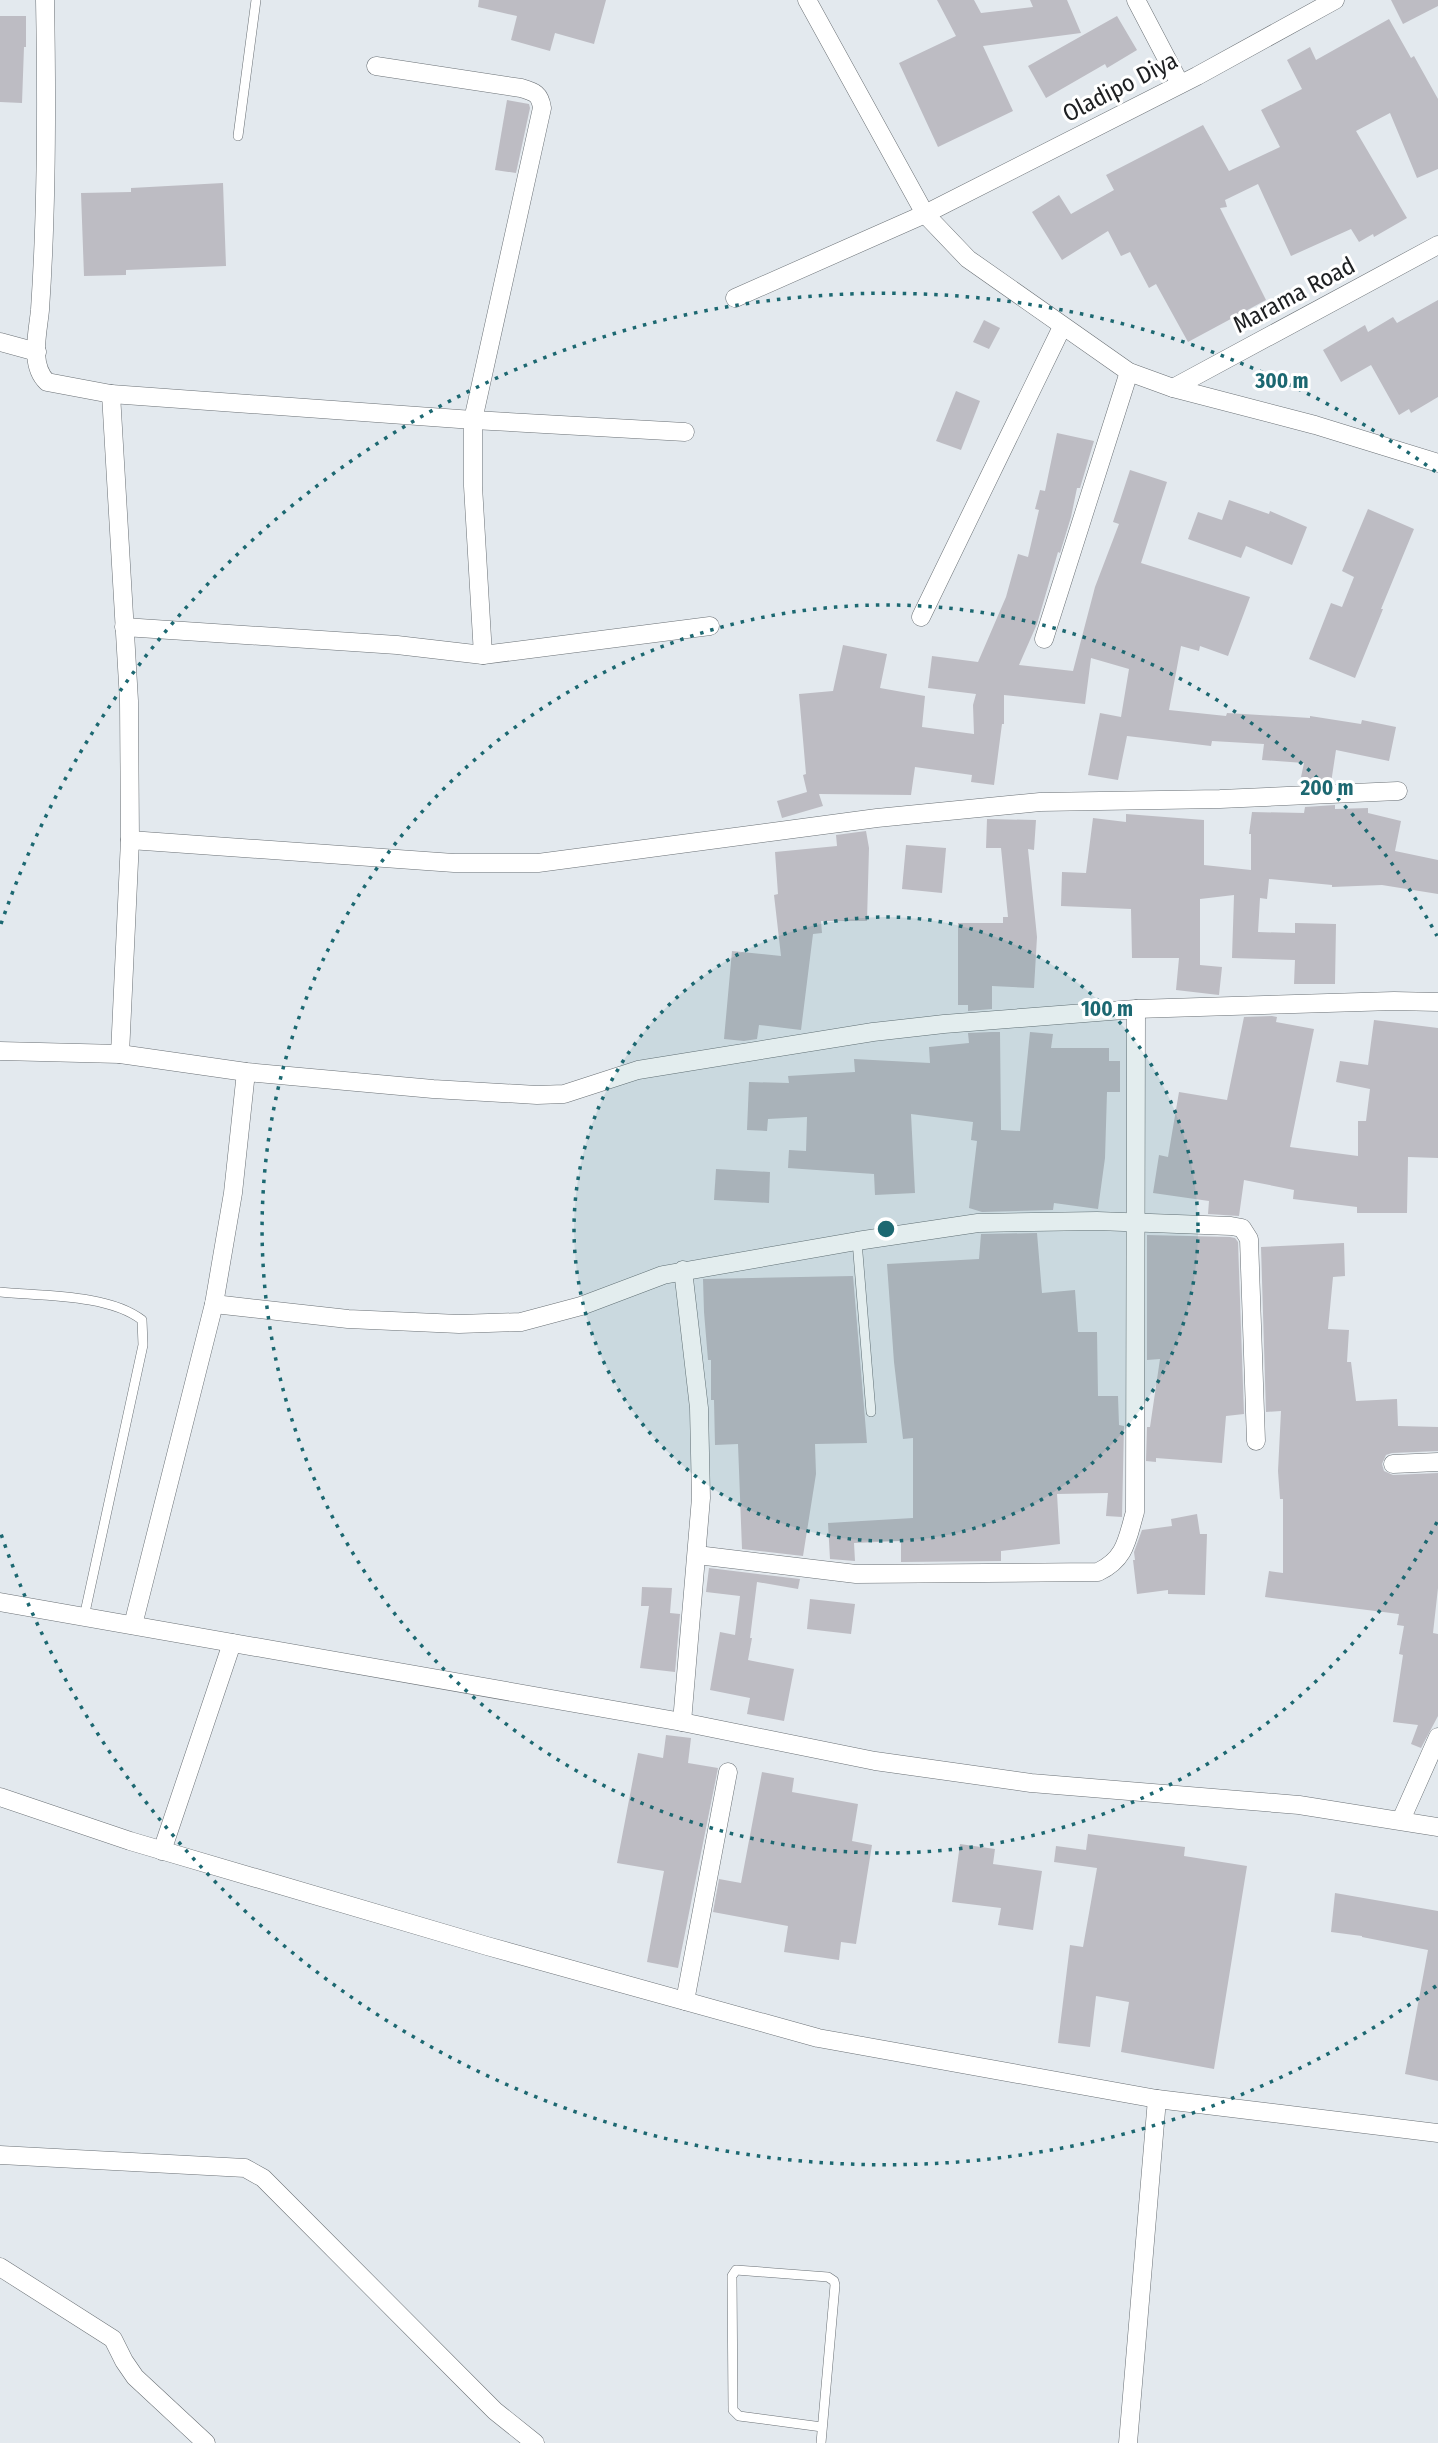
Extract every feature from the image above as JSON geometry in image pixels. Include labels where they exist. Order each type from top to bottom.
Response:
[{"type":"street","points":[[45,0],[45,162],[37,352],[38,367],[47,382],[111,394],[685,432]]},
{"type":"street","points":[[807,0],[925,214],[968,259],[1129,372],[1173,388],[1315,425],[1438,463]]},
{"type":"street","points":[[1136,0],[1180,84]]},
{"type":"street","name":"Oladipo Diya","points":[[735,298],[925,214],[1180,84],[1335,0]]},
{"type":"street","points":[[376,66],[521,88],[536,92],[540,97],[541,108],[472,420],[483,655]]},
{"type":"street","name":"Marama Road","points":[[1173,388],[1438,245]]},
{"type":"street","points":[[921,617],[1062,327]]},
{"type":"street","points":[[0,342],[37,352]]},
{"type":"street","points":[[1044,639],[1129,372]]},
{"type":"street","points":[[111,394],[129,701],[130,840],[120,1054]]},
{"type":"street","points":[[124,627],[397,645],[483,655],[710,626]]},
{"type":"street","points":[[130,840],[454,863],[538,863],[877,818],[1040,802],[1220,799],[1398,791]]},
{"type":"street","points":[[0,1051],[120,1054],[246,1072],[433,1089],[537,1095],[564,1094],[638,1070],[873,1032],[1136,1009],[1438,1002]]},
{"type":"street","points":[[697,1555],[856,1574],[1098,1572],[1112,1566],[1122,1553],[1135,1512],[1136,1009]]},
{"type":"street","points":[[133,1625],[214,1304],[233,1193],[246,1072]]},
{"type":"street","points":[[214,1304],[348,1318],[459,1324],[521,1321],[581,1306],[683,1270],[978,1223],[1097,1221],[1231,1226],[1242,1228],[1249,1239],[1256,1441]]},
{"type":"street","points":[[682,1722],[701,1498],[699,1408],[683,1270]]},
{"type":"street","points":[[1393,1464],[1438,1462]]},
{"type":"street","points":[[0,1602],[682,1722],[875,1761],[1018,1781],[1299,1805],[1438,1827]]},
{"type":"street","points":[[162,1851],[232,1643]]},
{"type":"street","points":[[1401,1820],[1438,1737]]},
{"type":"street","points":[[685,2001],[729,1772]]},
{"type":"street","points":[[0,1797],[162,1851],[487,1946],[818,2038],[1157,2099],[1438,2133]]},
{"type":"street","points":[[1128,2443],[1157,2099]]},
{"type":"street","points":[[0,2155],[245,2168],[263,2178],[495,2412],[535,2443]]},
{"type":"street","points":[[0,2267],[113,2339],[135,2377],[206,2443]]},
{"type":"lane","points":[[238,136],[256,0]]},
{"type":"lane","points":[[857,1241],[871,1412]]},
{"type":"lane","points":[[0,1292],[107,1303],[130,1311],[142,1320],[143,1345],[83,1617]]},
{"type":"lane","points":[[821,2443],[834,2281],[828,2277],[736,2270],[732,2276],[733,2410],[739,2416],[822,2427]]},
{"type":"building","points":[[479,0],[606,0],[594,44],[555,33],[550,51],[511,40],[517,16],[478,7]]},
{"type":"building","points":[[937,0],[974,0],[981,13],[1033,7],[1030,0],[1067,0],[1081,33],[983,46],[1013,111],[938,147],[899,63],[956,36]]},
{"type":"building","points":[[1391,0],[1438,0],[1438,6],[1403,24]]},
{"type":"building","points":[[0,16],[26,16],[22,103],[0,102]]},
{"type":"building","points":[[1117,16],[1137,50],[1107,68],[1105,64],[1046,98],[1028,66]]},
{"type":"building","points":[[1389,19],[1438,99],[1438,169],[1417,178],[1390,113],[1356,131],[1407,218],[1374,237],[1373,234],[1359,242],[1351,229],[1291,256],[1258,184],[1225,200],[1227,207],[1220,208],[1266,300],[1188,342],[1156,284],[1149,288],[1130,252],[1121,256],[1108,231],[1062,260],[1032,212],[1059,195],[1071,214],[1114,190],[1106,175],[1203,125],[1229,171],[1280,147],[1261,110],[1302,89],[1287,60],[1310,47],[1316,60]]},
{"type":"building","points":[[507,100],[529,104],[530,108],[516,173],[495,170]]},
{"type":"building","points":[[223,183],[226,266],[126,270],[126,275],[84,276],[81,193],[131,192],[131,188]]},
{"type":"building","points":[[1438,300],[1438,397],[1411,413],[1409,409],[1399,415],[1371,365],[1341,382],[1323,350],[1365,325],[1368,332],[1393,317],[1397,323]]},
{"type":"building","points":[[984,320],[1000,328],[989,349],[973,342]]},
{"type":"building","points":[[956,391],[980,401],[961,450],[936,441]]},
{"type":"building","points":[[1057,433],[1094,441],[1080,488],[1077,488],[1071,517],[1037,624],[1019,665],[1073,671],[1095,587],[1119,524],[1113,522],[1130,470],[1167,482],[1141,563],[1250,597],[1228,656],[1200,646],[1199,651],[1181,646],[1169,710],[1226,716],[1227,713],[1310,716],[1361,724],[1362,720],[1396,727],[1389,761],[1336,750],[1331,783],[1307,784],[1308,777],[1301,777],[1304,763],[1262,760],[1264,744],[1212,741],[1211,746],[1127,736],[1118,780],[1088,775],[1100,713],[1121,717],[1129,669],[1091,658],[1085,704],[1004,695],[1004,724],[994,785],[971,782],[972,775],[915,767],[911,795],[819,794],[823,806],[782,818],[777,801],[807,792],[803,775],[806,774],[799,694],[833,691],[843,645],[887,654],[880,688],[925,696],[922,727],[974,734],[973,705],[976,694],[928,688],[932,656],[978,662],[1006,597],[1018,554],[1028,557],[1039,510],[1035,509],[1040,490],[1045,491]]},
{"type":"building","points":[[1229,500],[1269,514],[1270,511],[1307,527],[1292,565],[1246,546],[1241,558],[1188,539],[1198,512],[1222,520]]},
{"type":"building","points":[[1368,509],[1414,529],[1355,678],[1309,659],[1331,603],[1342,607],[1354,577],[1342,571]]},
{"type":"building","points":[[1335,805],[1335,809],[1368,808],[1368,813],[1401,821],[1395,851],[1438,860],[1438,894],[1382,885],[1332,887],[1269,879],[1267,899],[1260,898],[1258,932],[1295,933],[1295,923],[1336,924],[1335,984],[1294,984],[1295,960],[1232,958],[1234,895],[1200,899],[1200,965],[1222,967],[1219,995],[1176,990],[1179,958],[1132,958],[1131,909],[1061,906],[1062,872],[1086,873],[1093,818],[1126,822],[1126,814],[1204,820],[1204,865],[1251,870],[1249,834],[1252,812],[1304,813],[1305,807]]},
{"type":"building","points":[[987,819],[1036,820],[1034,850],[1028,849],[1037,937],[1034,988],[992,986],[992,1009],[968,1011],[968,1005],[958,1005],[958,923],[1003,923],[1003,917],[1008,917],[1001,848],[986,848]]},
{"type":"building","points":[[866,831],[869,848],[867,921],[821,921],[822,933],[813,934],[801,1030],[759,1025],[757,1039],[724,1039],[732,951],[781,956],[774,895],[778,894],[775,852],[837,846],[836,835]]},
{"type":"building","points":[[906,845],[946,848],[942,893],[902,889]]},
{"type":"building","points":[[1244,1017],[1277,1017],[1276,1022],[1314,1029],[1290,1147],[1358,1156],[1358,1121],[1366,1121],[1370,1089],[1336,1082],[1340,1061],[1368,1065],[1374,1020],[1438,1028],[1438,1158],[1408,1157],[1407,1213],[1357,1213],[1357,1207],[1293,1199],[1294,1190],[1244,1180],[1239,1216],[1208,1214],[1209,1201],[1153,1193],[1159,1155],[1168,1157],[1179,1092],[1227,1100]]},
{"type":"building","points":[[1000,1032],[1001,1130],[1020,1131],[1030,1032],[1053,1034],[1051,1048],[1109,1048],[1109,1061],[1120,1061],[1120,1092],[1107,1092],[1105,1158],[1098,1209],[1054,1203],[1053,1210],[982,1212],[969,1208],[977,1141],[971,1140],[973,1122],[911,1114],[915,1193],[875,1195],[874,1174],[788,1168],[789,1150],[806,1151],[807,1117],[768,1119],[767,1131],[747,1130],[749,1082],[789,1083],[788,1076],[855,1072],[854,1059],[930,1063],[929,1047],[969,1043],[968,1033]]},
{"type":"building","points":[[716,1169],[770,1172],[769,1203],[714,1200]]},
{"type":"building","points":[[1037,1233],[1042,1293],[1075,1290],[1078,1332],[1097,1332],[1098,1396],[1118,1396],[1119,1425],[1124,1426],[1122,1517],[1106,1516],[1108,1493],[1057,1494],[1060,1544],[1001,1551],[1001,1561],[901,1562],[901,1541],[854,1543],[855,1561],[830,1559],[828,1523],[913,1518],[913,1438],[903,1439],[887,1264],[979,1259],[981,1234]]},
{"type":"building","points":[[1147,1235],[1230,1237],[1238,1242],[1244,1414],[1226,1416],[1222,1463],[1156,1458],[1156,1462],[1146,1461],[1147,1427],[1150,1427],[1160,1359],[1147,1360]]},
{"type":"building","points":[[1344,1243],[1345,1276],[1333,1277],[1328,1329],[1349,1330],[1347,1362],[1351,1362],[1356,1401],[1397,1399],[1398,1426],[1438,1427],[1438,1451],[1392,1453],[1386,1455],[1382,1464],[1384,1471],[1393,1475],[1438,1473],[1438,1588],[1433,1633],[1438,1634],[1438,1716],[1421,1748],[1411,1744],[1418,1725],[1393,1722],[1403,1655],[1399,1654],[1404,1626],[1397,1625],[1399,1614],[1265,1597],[1269,1571],[1283,1573],[1283,1499],[1280,1499],[1278,1471],[1281,1411],[1266,1412],[1261,1247]]},
{"type":"building","points":[[853,1276],[867,1443],[815,1444],[816,1474],[803,1556],[742,1549],[738,1444],[715,1445],[714,1400],[711,1400],[711,1360],[708,1360],[703,1279]]},
{"type":"building","points":[[1197,1514],[1200,1534],[1207,1534],[1205,1595],[1168,1594],[1168,1590],[1137,1594],[1133,1560],[1142,1530],[1172,1526],[1171,1519]]},
{"type":"building","points":[[709,1568],[800,1579],[798,1589],[757,1582],[750,1638],[748,1660],[794,1669],[784,1721],[747,1714],[750,1698],[710,1690],[720,1632],[735,1635],[740,1596],[706,1592]]},
{"type":"building","points":[[642,1587],[672,1588],[670,1613],[680,1614],[675,1672],[640,1668],[649,1606],[641,1606]]},
{"type":"building","points":[[810,1599],[855,1604],[851,1634],[807,1629]]},
{"type":"building","points":[[666,1735],[691,1738],[688,1763],[718,1768],[678,1968],[647,1962],[664,1871],[617,1863],[638,1753],[663,1758]]},
{"type":"building","points":[[762,1772],[794,1778],[792,1792],[858,1804],[852,1841],[872,1845],[856,1944],[841,1942],[839,1960],[784,1952],[788,1926],[713,1912],[719,1879],[741,1883]]},
{"type":"building","points":[[1088,1834],[1185,1847],[1184,1856],[1247,1866],[1214,2069],[1121,2052],[1129,2002],[1096,1996],[1090,2047],[1058,2043],[1070,1945],[1083,1947],[1097,1868],[1054,1862],[1056,1846],[1086,1850]]},
{"type":"building","points":[[960,1844],[995,1849],[993,1864],[1042,1871],[1033,1930],[998,1925],[1001,1908],[952,1902]]},
{"type":"building","points":[[1335,1893],[1438,1911],[1438,2081],[1405,2074],[1428,1950],[1331,1932]]}]
